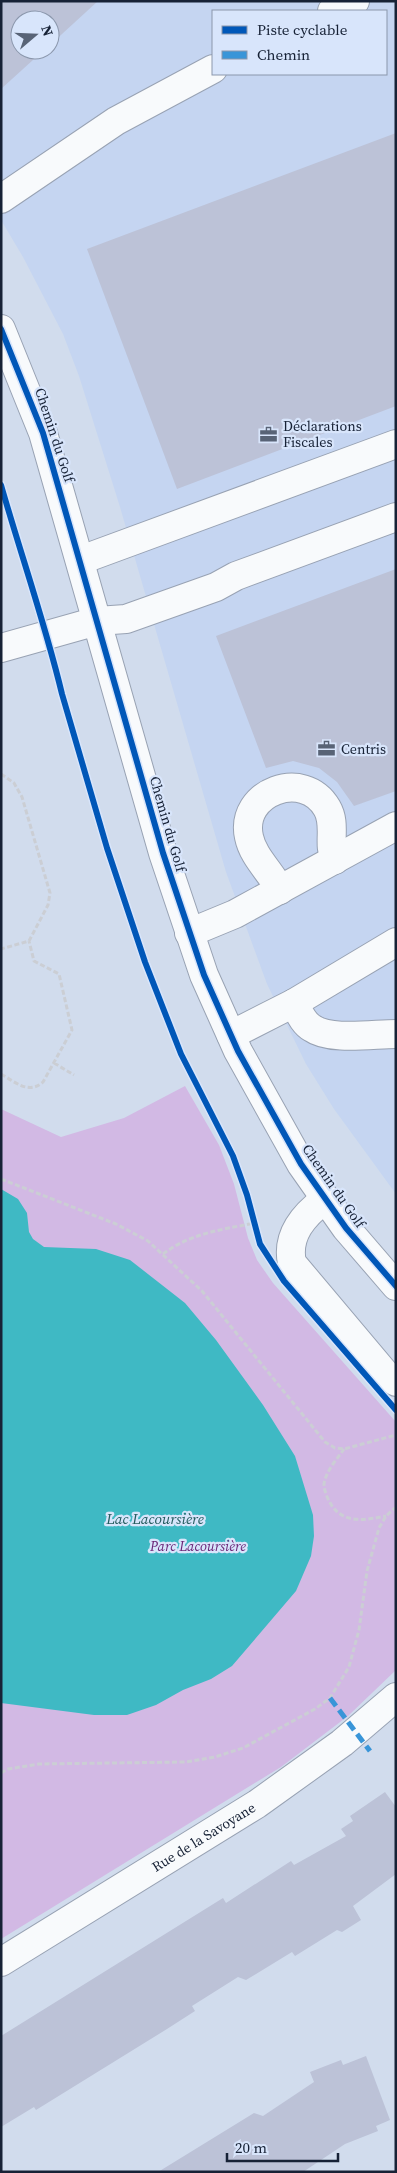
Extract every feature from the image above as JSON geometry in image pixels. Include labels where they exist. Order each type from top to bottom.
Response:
[{"type":"street","points":[[334,10],[354,1]]},
{"type":"street","points":[[1,199],[116,121],[212,70]]},
{"type":"street","name":"Chemin du Golf","points":[[1,329],[43,433],[163,854],[188,933],[231,1035],[276,1121],[324,1200],[396,1286]]},
{"type":"street","points":[[80,560],[396,444]]},
{"type":"street","points":[[1,648],[97,621],[126,619],[396,517]]},
{"type":"street","points":[[280,890],[274,877],[254,851],[248,837],[252,814],[259,800],[265,795],[279,788],[295,787],[307,790],[322,801],[332,822],[331,847],[335,860]]},
{"type":"street","points":[[188,933],[235,914],[396,826]]},
{"type":"street","points":[[231,1035],[294,1003],[396,942]]},
{"type":"street","points":[[294,1003],[306,1023],[319,1032],[331,1035],[396,1034]]},
{"type":"street","points":[[324,1200],[308,1212],[298,1226],[290,1252],[292,1263],[388,1377],[396,1382]]},
{"type":"street","name":"Rue de la Savoyane","points":[[1,1962],[257,1804],[342,1743],[396,1697]]},
{"type":"path","points":[[1,774],[14,783],[22,797],[50,893],[48,905],[29,941],[34,961],[59,974],[72,1020],[72,1030],[54,1063],[37,1087],[27,1089],[1,1074]]},
{"type":"path","points":[[1,949],[29,941]]},
{"type":"path","points":[[54,1063],[74,1075]]},
{"type":"path","points":[[1,1178],[116,1224],[148,1241],[208,1297],[325,1442],[335,1448],[344,1449],[396,1435]]},
{"type":"path","points":[[163,1254],[182,1241],[199,1234],[255,1227],[252,1215]]},
{"type":"path","points":[[344,1449],[330,1469],[324,1484],[328,1500],[336,1512],[348,1518],[361,1520],[386,1516]]},
{"type":"path","points":[[1,1773],[8,1769],[39,1764],[177,1762],[215,1757],[243,1748],[315,1709],[330,1698],[349,1667],[359,1630],[367,1571],[379,1528],[386,1516],[396,1507]]},
{"type":"shaded area","points":[[1,1],[396,1],[396,1194],[334,1109],[306,1064],[267,984],[226,872],[120,507],[79,376],[63,334],[23,257],[1,220]]},
{"type":"green space","name":"Parc Lacoursière","points":[[185,1086],[219,1145],[234,1184],[248,1238],[257,1260],[273,1283],[396,1422],[396,1670],[348,1716],[281,1767],[1,1939],[1,1109],[61,1137],[124,1118]]},
{"type":"water","name":"Lac Lacoursière","points":[[1,1189],[18,1199],[27,1213],[29,1232],[33,1239],[44,1247],[96,1249],[130,1260],[185,1303],[216,1340],[263,1405],[295,1456],[313,1515],[314,1536],[311,1556],[296,1591],[232,1666],[211,1679],[183,1690],[156,1705],[127,1715],[94,1715],[1,1703]]},
{"type":"building","points":[[1,1],[98,1],[60,36],[60,10],[10,10],[10,60],[33,60],[1,89]]},
{"type":"building","points":[[396,133],[396,406],[177,489],[87,249]]},
{"type":"building","points":[[396,569],[396,791],[354,806],[337,782],[319,768],[293,761],[266,768],[216,636]]},
{"type":"building","points":[[385,1792],[396,1807],[396,1874],[353,1906],[361,1920],[342,1932],[337,1930],[295,1956],[292,1952],[246,1980],[238,1977],[192,2006],[195,2011],[167,2029],[36,2110],[34,2107],[1,2127],[1,2036],[223,1898],[226,1903],[291,1861],[294,1865],[346,1836],[341,1829],[353,1821],[350,1816]]},
{"type":"building","points":[[366,2056],[390,2120],[376,2126],[378,2131],[345,2144],[303,2172],[158,2172],[254,2113],[263,2116],[314,2082],[310,2072],[341,2060],[343,2065]]},
{"type":"marked path","points":[[330,1698],[370,1751]]},
{"type":"cycle path","points":[[1,329],[43,433],[163,853],[204,975],[238,1051],[301,1164],[346,1228],[396,1286]]},
{"type":"cycle path","points":[[1,485],[41,615],[107,848],[145,962],[181,1054],[233,1156],[247,1195],[260,1244],[284,1281],[396,1410]]},
{"type":"place","name":"Déclarations Fiscales","points":[[269,434]]},
{"type":"place","name":"Centris","points":[[327,749]]}]
